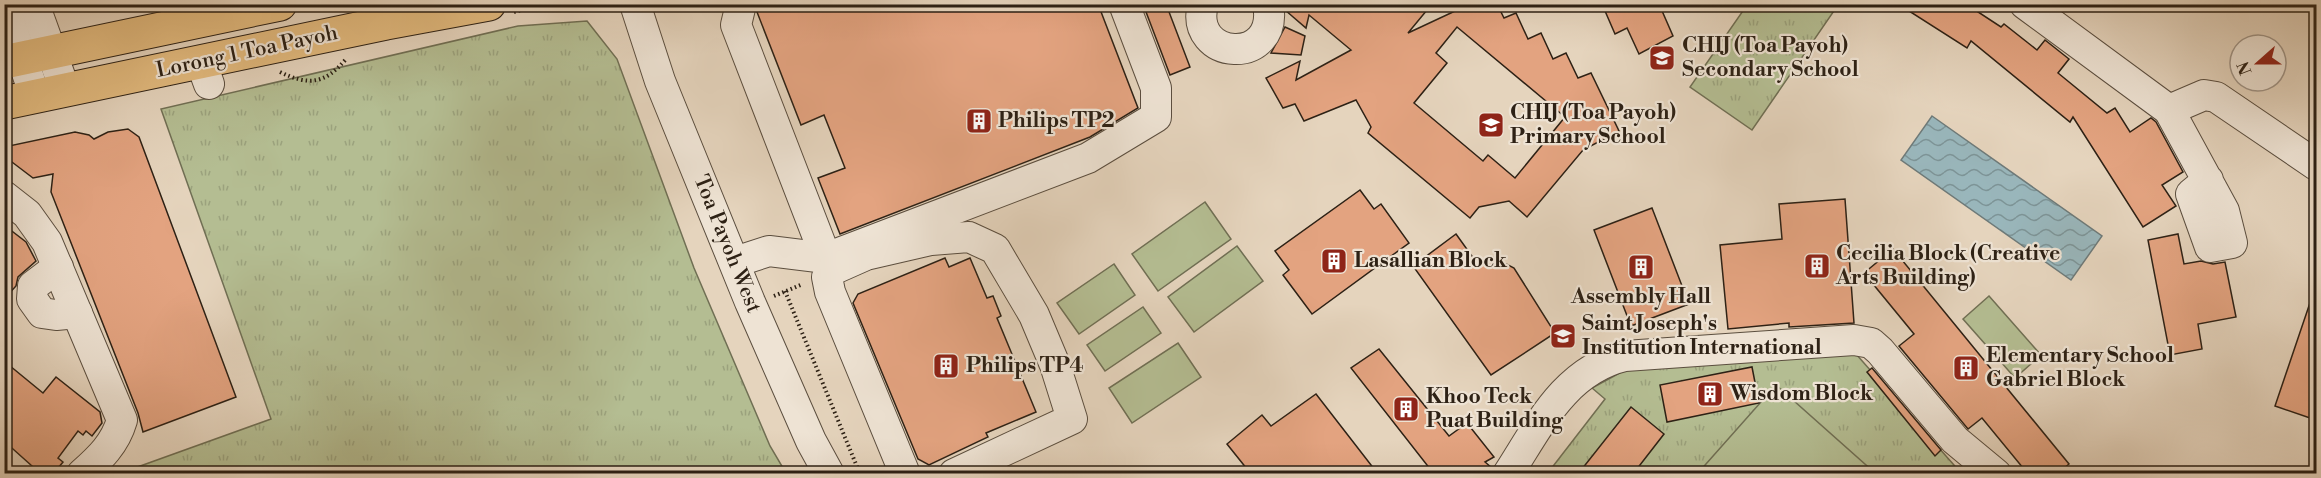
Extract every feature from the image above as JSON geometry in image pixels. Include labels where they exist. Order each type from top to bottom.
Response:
[{"type":"main road","name":"Lorong 1 Toa Payoh","points":[[26,56],[280,4]]},
{"type":"main road","name":"Lorong 1 Toa Payoh","points":[[35,96],[205,73],[386,23],[489,4]]},
{"type":"street","points":[[26,56],[34,4]]},
{"type":"street","points":[[741,4],[736,25],[819,269]]},
{"type":"street","points":[[735,262],[769,250],[819,269],[1088,158],[1156,117],[1156,88],[1124,4]]},
{"type":"street","points":[[1203,4],[1200,14],[1203,29],[1212,42],[1226,49],[1242,50],[1256,44],[1266,32],[1270,17],[1268,4]]},
{"type":"street","points":[[4,6],[26,56],[35,96]]},
{"type":"street","name":"Toa Payoh West","points":[[634,6],[660,81],[735,262],[811,441],[828,474]]},
{"type":"street","points":[[2031,6],[2169,110],[2208,180]]},
{"type":"street","points":[[2169,110],[2204,95],[2216,97],[2316,165]]},
{"type":"street","points":[[4,196],[27,214],[47,242],[122,420],[118,435],[103,455],[82,474]]},
{"type":"street","points":[[905,474],[830,292],[827,278],[830,271],[867,255],[931,240],[969,237],[995,249],[1034,315],[1055,365],[1072,419],[954,474]]},
{"type":"street","points":[[1508,474],[1560,395],[1589,370],[1610,360],[1625,356],[1854,340],[1870,343],[1880,351],[1955,440],[1996,474]]},
{"type":"path","points":[[771,297],[785,291],[819,269]]},
{"type":"path","points":[[785,291],[860,474]]},
{"type":"green space","points":[[1747,5],[1838,5],[1752,130],[1690,87]]},
{"type":"green space","points":[[587,21],[617,59],[694,268],[770,446],[786,473],[118,474],[271,419],[161,109],[518,26]]},
{"type":"green space","points":[[1205,202],[1231,239],[1158,291],[1132,254]]},
{"type":"green space","points":[[1237,246],[1263,281],[1194,332],[1168,297]]},
{"type":"green space","points":[[1114,264],[1135,295],[1079,334],[1057,303]]},
{"type":"green space","points":[[1989,296],[2041,355],[2015,378],[1963,319]]},
{"type":"green space","points":[[1143,307],[1161,333],[1105,371],[1087,345]]},
{"type":"green space","points":[[1178,343],[1201,377],[1132,423],[1109,388]]},
{"type":"green space","points":[[1856,354],[1961,473],[1547,474],[1605,399],[1592,388],[1627,369]]},
{"type":"green space","points":[[1776,385],[1875,473],[1698,473]]},
{"type":"water","points":[[1932,116],[2102,236],[2071,280],[1901,160]]},
{"type":"building","name":"Philips TP2","points":[[758,4],[1098,4],[1138,108],[1090,137],[840,234],[818,178],[845,168],[824,115],[801,125],[757,12]]},
{"type":"building","points":[[1143,4],[1166,4],[1190,67],[1170,75]]},
{"type":"building","points":[[1285,4],[1432,4],[1408,33],[1470,4],[1497,4],[1504,18],[1516,13],[1528,39],[1541,33],[1553,59],[1566,53],[1578,78],[1591,73],[1619,131],[1583,150],[1527,217],[1509,201],[1479,207],[1470,218],[1368,133],[1371,127],[1356,100],[1304,121],[1295,104],[1283,108],[1266,78],[1300,61],[1296,80],[1351,50],[1309,15],[1306,28],[1285,10]],"holes":[[[1457,27],[1565,117],[1515,178],[1488,155],[1483,161],[1414,103],[1447,63],[1436,53]]]},
{"type":"building","points":[[1602,4],[1659,4],[1673,36],[1639,54],[1627,28],[1615,34]]},
{"type":"building","points":[[1898,4],[1966,4],[2001,27],[2004,24],[2037,50],[2045,40],[2069,59],[2058,73],[2107,113],[2115,108],[2130,132],[2151,118],[2156,122],[2183,172],[2162,185],[2176,206],[2143,227],[2073,117],[2070,122],[1971,41],[1967,48]]},
{"type":"building","points":[[1285,27],[1305,36],[1301,55],[1271,53]]},
{"type":"building","points":[[128,129],[139,137],[236,397],[143,432],[138,413],[51,192],[53,174],[33,178],[4,156],[4,147],[75,132],[89,135],[94,139],[108,132]]},
{"type":"building","name":"Lasallian Block","points":[[1360,190],[1374,209],[1381,204],[1409,243],[1312,314],[1283,275],[1289,270],[1275,251]]},
{"type":"building","name":"Cecilia Block (Creative Arts Building)","points":[[1845,199],[1854,323],[1789,327],[1789,323],[1728,329],[1720,245],[1782,239],[1779,204]]},
{"type":"building","name":"Assembly Hall","points":[[1652,208],[1689,304],[1631,326],[1594,230]]},
{"type":"building","points":[[4,225],[26,242],[36,261],[18,277],[16,286],[4,299]]},
{"type":"building","points":[[1456,234],[1479,266],[1493,257],[1514,268],[1555,333],[1491,375],[1413,266]]},
{"type":"building","points":[[2178,234],[2184,264],[2201,261],[2213,264],[2225,262],[2236,317],[2198,324],[2202,349],[2170,355],[2148,240]]},
{"type":"building","name":"Elementary School Gabriel Block","points":[[1893,249],[2069,464],[2057,474],[2028,474],[1982,418],[1968,429],[1899,346],[1914,334],[1864,273]]},
{"type":"building","name":"Philips TP4","points":[[945,258],[949,267],[970,258],[987,298],[993,296],[1001,316],[997,318],[1036,412],[986,433],[988,437],[929,465],[918,459],[853,303],[858,294]]},
{"type":"building","points":[[2314,291],[2316,291],[2316,409],[2313,419],[2275,406]]},
{"type":"building","points":[[1379,349],[1449,436],[1467,423],[1494,457],[1485,462],[1492,468],[1491,474],[1434,474],[1351,368]]},
{"type":"building","points":[[4,361],[43,393],[56,377],[100,412],[102,423],[92,436],[86,431],[83,435],[78,431],[58,458],[63,462],[53,474],[41,474],[4,441]]},
{"type":"building","name":"Wisdom Block","points":[[1752,367],[1759,403],[1667,422],[1660,385]]},
{"type":"building","points":[[1872,368],[1941,450],[1935,456],[1867,372]]},
{"type":"building","points":[[1316,394],[1378,474],[1251,474],[1227,444],[1262,415],[1271,426]]},
{"type":"building","points":[[1631,407],[1664,434],[1633,474],[1578,474]]},
{"type":"place","name":"CHIJ (Toa Payoh) Secondary School","points":[[1662,58]]},
{"type":"place","name":"Philips TP2","points":[[979,121]]},
{"type":"place","name":"CHIJ (Toa Payoh) Primary School","points":[[1491,125]]},
{"type":"place","name":"Lasallian Block","points":[[1334,261]]},
{"type":"place","name":"Cecilia Block (Creative Arts Building)","points":[[1817,266]]},
{"type":"place","name":"Assembly Hall","points":[[1641,267]]},
{"type":"place","name":"Saint Joseph's Institution International","points":[[1563,336]]},
{"type":"place","name":"Philips TP4","points":[[946,366]]},
{"type":"place","name":"Elementary School Gabriel Block","points":[[1966,368]]},
{"type":"place","name":"Wisdom Block","points":[[1710,394]]},
{"type":"place","name":"Khoo Teck Puat Building","points":[[1406,409]]}]
